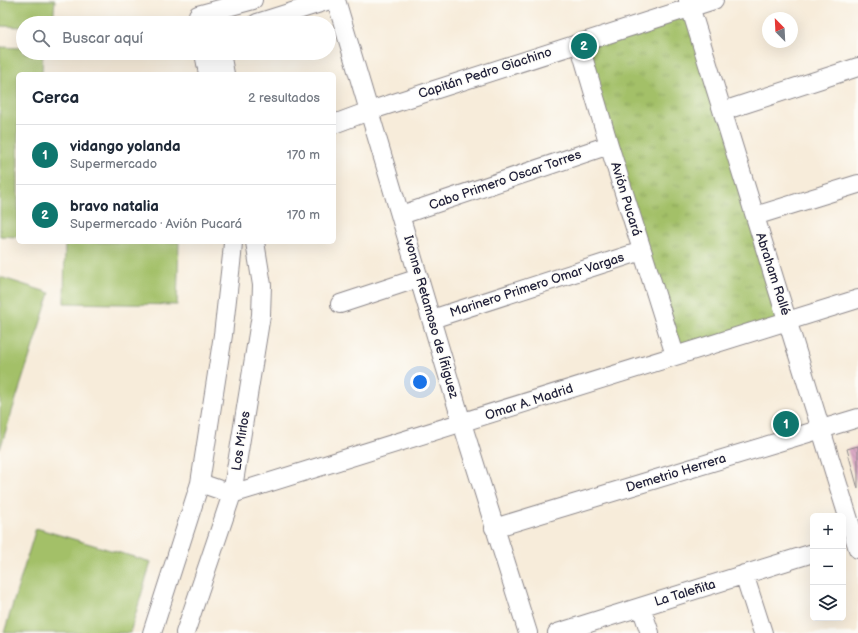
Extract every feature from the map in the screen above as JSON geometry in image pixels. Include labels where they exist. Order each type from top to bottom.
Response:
[{"type":"street","points":[[197,13],[253,0]]},
{"type":"street","points":[[279,16],[330,0]]},
{"type":"street","name":"Ivonne Retamoso de Íñiguez","points":[[336,0],[462,423],[528,633]]},
{"type":"street","name":"Capitán Pedro Giachino","points":[[336,123],[579,43],[689,4],[714,0]]},
{"type":"street","name":"Abraham Rallé","points":[[689,4],[821,430],[852,544]]},
{"type":"street","name":"Avión Pucará","points":[[579,43],[609,145],[675,355]]},
{"type":"street","points":[[205,60],[208,72]]},
{"type":"street","points":[[222,60],[225,72]]},
{"type":"street","points":[[723,111],[858,67]]},
{"type":"street","name":"Cabo Primero Oscar Torres","points":[[401,215],[609,145]]},
{"type":"street","points":[[755,216],[858,184]]},
{"type":"street","points":[[152,633],[200,483],[223,335],[232,244]]},
{"type":"street","name":"Los Mirlos","points":[[185,633],[232,494],[261,314],[262,284],[255,244]]},
{"type":"street","name":"Marinero Primero Omar Vargas","points":[[432,319],[642,252]]},
{"type":"street","points":[[340,304],[420,278]]},
{"type":"street","name":"Omar A. Madrid","points":[[232,494],[858,299]]},
{"type":"street","name":"Demetrio Herrera","points":[[494,528],[858,418]]},
{"type":"street","points":[[200,483],[232,494]]},
{"type":"street","name":"La Taleñita","points":[[557,633],[810,554]]},
{"type":"street","points":[[744,574],[763,633]]},
{"type":"street","points":[[641,606],[650,633]]},
{"type":"green space","points":[[0,0],[55,0],[54,16],[16,16],[16,27],[0,26]]},
{"type":"green space","points":[[690,8],[787,320],[675,354],[580,43]]},
{"type":"green space","points":[[0,47],[16,48],[16,60],[43,60],[42,72],[16,72],[16,237],[0,236]]},
{"type":"green space","points":[[65,244],[179,244],[177,305],[64,303]]},
{"type":"green space","points":[[0,277],[50,293],[0,449]]},
{"type":"green space","points":[[36,528],[151,562],[130,633],[4,633]]},
{"type":"building","points":[[858,446],[858,489],[847,449]]},
{"type":"place","name":"bravo natalia","points":[[584,46]]},
{"type":"place","name":"vidango yolanda","points":[[786,424]]}]
